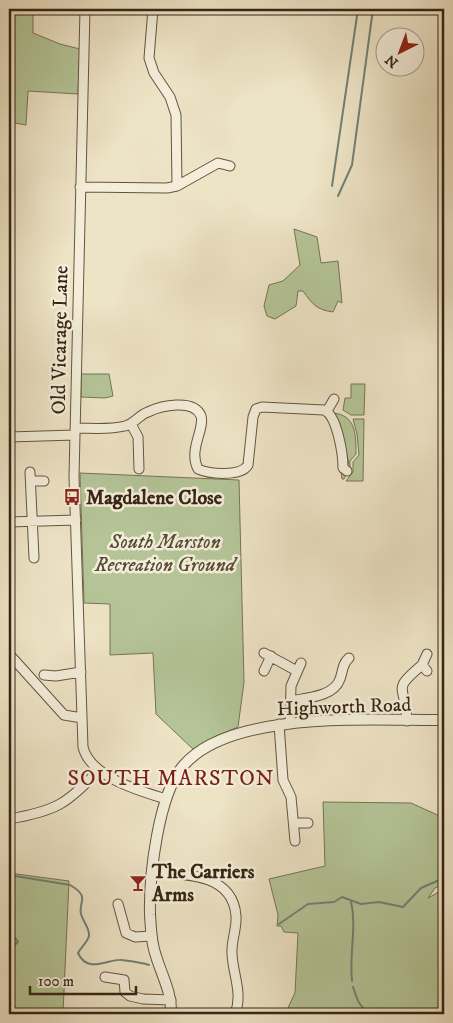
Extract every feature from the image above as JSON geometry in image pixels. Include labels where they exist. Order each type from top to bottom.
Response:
[{"type":"street","name":"Old Vicarage Lane","points":[[85,9],[75,432],[76,576],[84,753],[99,770],[125,785],[166,799]]},
{"type":"street","points":[[153,9],[149,58],[154,73],[170,97],[176,115],[177,186]]},
{"type":"street","points":[[80,187],[160,189],[177,186],[218,163],[230,166]]},
{"type":"street","points":[[327,411],[334,399]]},
{"type":"street","points":[[9,437],[118,427],[131,424],[142,414],[153,410],[178,406],[194,408],[201,419],[196,439],[196,466],[205,471],[235,472],[244,471],[248,465],[253,417],[256,409],[262,407],[327,411]]},
{"type":"street","points":[[327,411],[341,444],[343,468],[347,471]]},
{"type":"street","points":[[131,424],[138,437],[139,470]]},
{"type":"street","points":[[34,558],[30,477],[44,481]]},
{"type":"street","points":[[9,522],[76,520]]},
{"type":"street","points":[[9,654],[64,715],[82,718]]},
{"type":"street","points":[[264,671],[268,654],[299,667],[293,680],[290,701],[290,723]]},
{"type":"street","points":[[407,721],[401,686],[408,676],[425,668],[426,654]]},
{"type":"street","points":[[290,701],[334,689],[339,682],[344,660]]},
{"type":"street","points":[[44,675],[56,676],[81,672]]},
{"type":"street","name":"Highworth Road","points":[[171,1014],[171,1000],[151,936],[150,908],[153,873],[166,799],[182,767],[203,750],[234,736],[279,724],[444,720]]},
{"type":"street","points":[[279,724],[283,780],[291,797],[295,842]]},
{"type":"street","points":[[9,819],[58,807],[75,795],[99,770]]},
{"type":"street","points":[[294,823],[308,823]]},
{"type":"street","points":[[153,873],[200,876],[215,882],[228,894],[236,914],[231,947],[238,990],[235,1014]]},
{"type":"street","points":[[118,904],[126,933],[135,937],[151,936]]},
{"type":"street","points":[[105,977],[124,980],[125,992],[133,997],[171,1000]]},
{"type":"green space","points":[[9,9],[33,9],[33,33],[60,44],[80,49],[78,94],[28,91],[26,125],[9,122]]},
{"type":"green space","points":[[294,229],[317,237],[321,263],[338,261],[342,303],[338,301],[333,312],[323,310],[315,306],[303,291],[298,291],[296,306],[275,319],[267,316],[264,306],[269,285],[283,281],[300,265]]},
{"type":"green space","points":[[81,374],[109,374],[113,396],[105,398],[81,397]]},
{"type":"green space","points":[[351,384],[365,384],[364,415],[351,415],[343,410],[345,398],[351,398]]},
{"type":"green space","points":[[333,413],[346,418],[355,433],[356,454],[350,461],[350,468],[343,437]]},
{"type":"green space","points":[[353,419],[364,419],[363,481],[346,481],[353,472],[353,462],[359,455]]},
{"type":"green space","points":[[350,469],[344,479],[342,479],[341,471]]},
{"type":"green space","name":"South Marston Recreation Ground","points":[[80,473],[239,480],[244,682],[238,727],[214,737],[195,751],[156,714],[153,653],[110,655],[110,604],[84,603]]},
{"type":"green space","points":[[323,802],[411,803],[444,818],[442,827],[444,828],[444,884],[435,888],[428,898],[444,889],[444,1014],[285,1014],[295,993],[298,933],[284,932],[281,926],[277,926],[278,915],[269,879],[325,866]]},
{"type":"green space","points":[[9,873],[69,881],[63,1013],[75,1014],[9,1014]]},
{"type":"waterway","points":[[332,186],[358,9]]},
{"type":"waterway","points":[[338,196],[352,165],[373,9]]},
{"type":"waterway","points":[[9,875],[70,885],[80,893],[82,896],[81,914],[89,936],[78,953],[82,960],[93,964],[122,960],[149,965]]},
{"type":"waterway","points":[[279,924],[308,904],[334,902],[342,897],[361,904],[379,902],[403,907],[421,888],[444,878]]},
{"type":"waterway","points":[[351,901],[353,911],[352,981]]},
{"type":"waterway","points":[[9,929],[18,942],[9,950]]},
{"type":"waterway","points":[[353,987],[358,1001],[367,1014]]},
{"type":"place","name":"Magdalene Close","points":[[72,497]]},
{"type":"place","name":"The Carriers Arms","points":[[138,883]]},
{"type":"district","name":"SOUTH MARSTON","points":[[171,777]]}]
